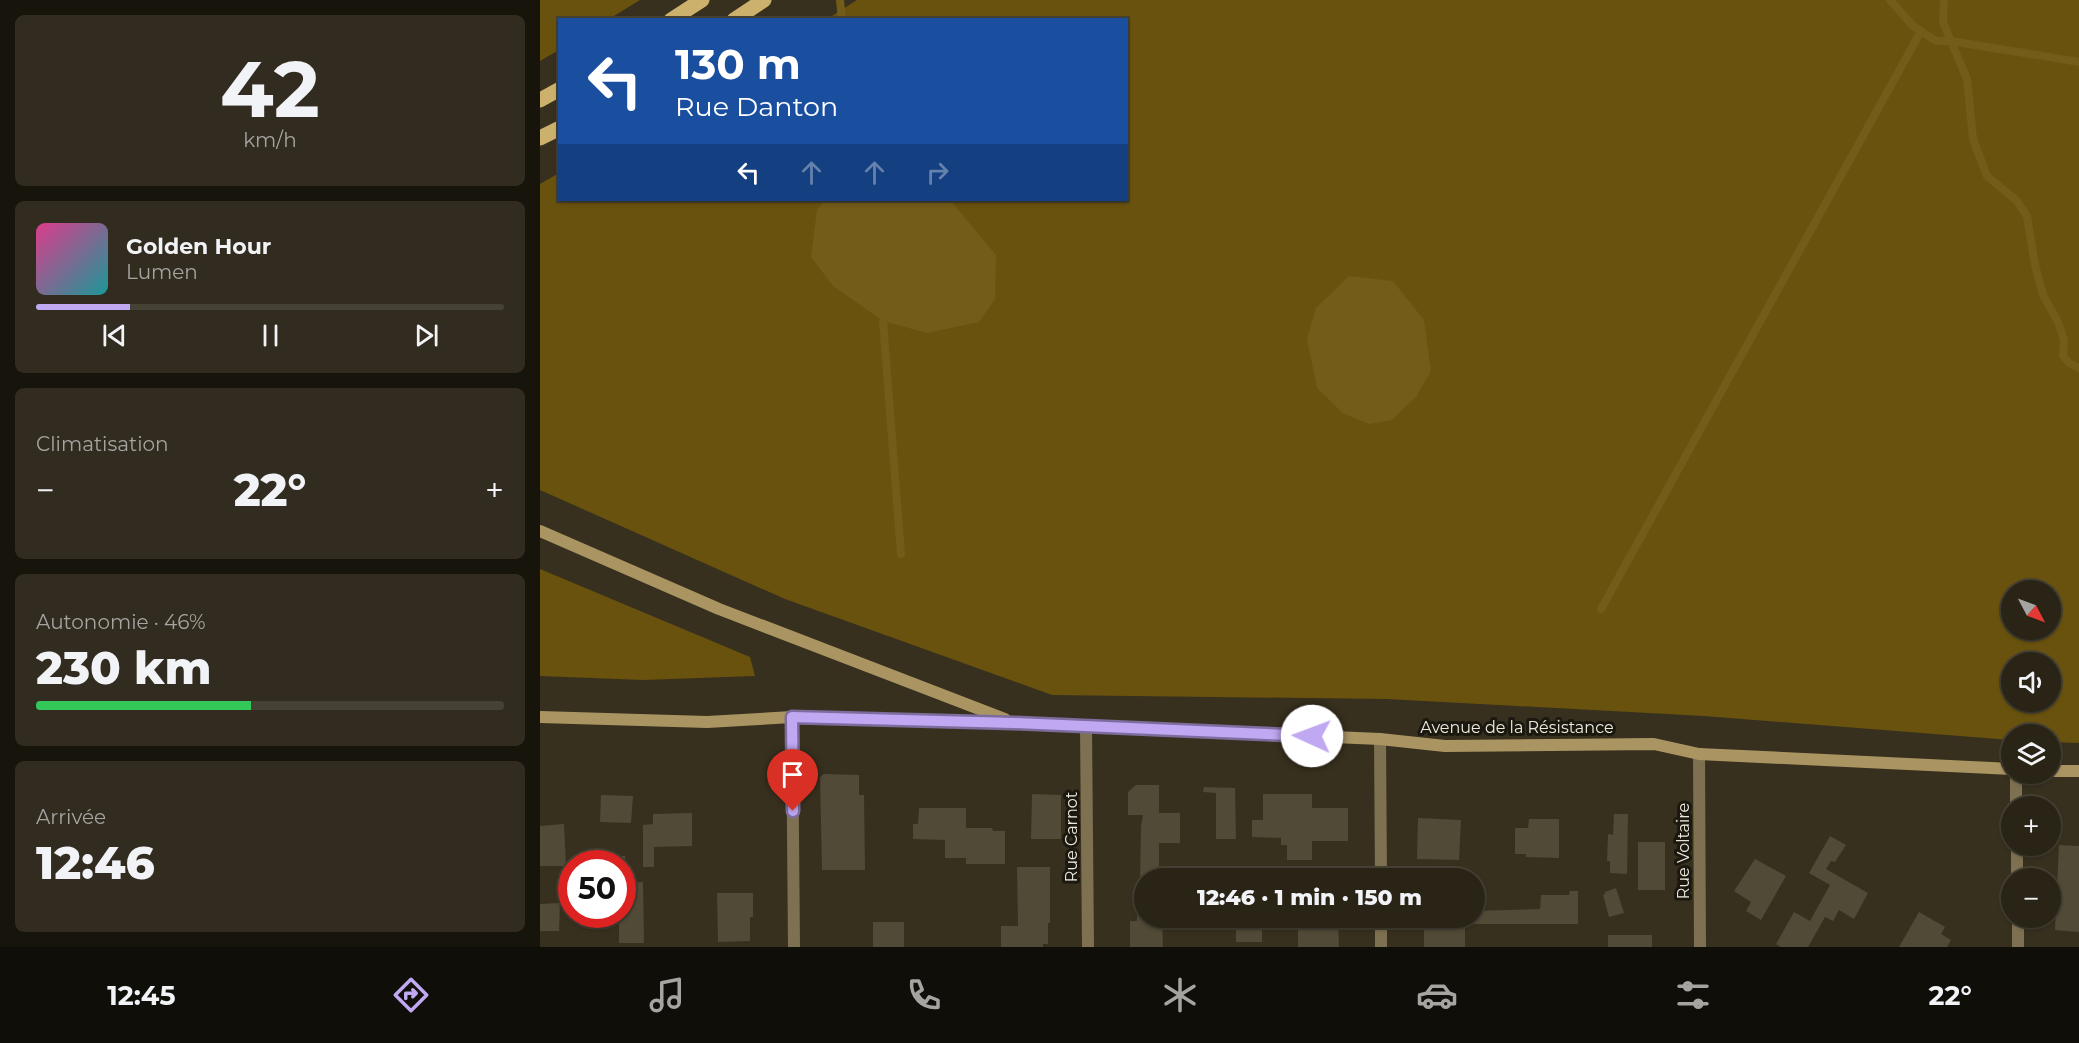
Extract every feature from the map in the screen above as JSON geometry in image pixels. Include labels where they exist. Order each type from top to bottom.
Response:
[{"type":"main road","points":[[674,18],[702,0]]},
{"type":"main road","points":[[737,18],[764,0]]},
{"type":"main road","points":[[540,100],[558,90]]},
{"type":"main road","points":[[540,138],[558,129]]},
{"type":"main road","points":[[540,531],[719,609],[1014,723]]},
{"type":"main road","name":"Avenue de la Résistance","points":[[540,717],[707,722],[792,717],[1014,723],[1380,739],[1445,746],[1654,744],[1699,754],[2001,768]]},
{"type":"main road","points":[[2061,771],[2079,771]]},
{"type":"street","points":[[792,717],[794,947]]},
{"type":"street","name":"Rue Carnot","points":[[1086,727],[1088,947]]},
{"type":"street","points":[[1380,739],[1381,868]]},
{"type":"street","name":"Rue Voltaire","points":[[1699,754],[1700,947]]},
{"type":"street","points":[[1381,928],[1381,947]]},
{"type":"street","points":[[2018,928],[2018,947]]},
{"type":"shaded area","points":[[540,0],[640,0],[611,18],[558,18],[558,51],[540,61]]},
{"type":"shaded area","points":[[857,0],[2079,0],[2079,743],[2061,742],[2061,724],[2001,724],[2001,739],[1704,716],[1387,699],[1052,695],[785,599],[540,490],[540,184],[558,174],[558,201],[1128,201],[1128,18],[829,18]]},
{"type":"shaded area","points":[[824,201],[951,201],[996,255],[995,299],[979,322],[927,333],[883,321],[833,286],[811,257],[817,210]]},
{"type":"shaded area","points":[[1349,276],[1393,281],[1424,320],[1431,371],[1416,397],[1392,420],[1369,424],[1343,413],[1317,388],[1307,339],[1316,308]]},
{"type":"shaded area","points":[[540,569],[750,657],[755,676],[643,680],[540,676]]},
{"type":"building","points":[[824,774],[859,775],[859,795],[864,795],[865,870],[822,870],[820,777]]},
{"type":"building","points":[[1136,785],[1159,785],[1159,813],[1180,813],[1180,843],[1159,843],[1159,868],[1140,868],[1143,815],[1128,815],[1128,792]]},
{"type":"building","points":[[1204,787],[1235,788],[1236,839],[1216,839],[1216,793],[1203,792]]},
{"type":"building","points":[[1032,794],[1061,795],[1061,839],[1031,839]]},
{"type":"building","points":[[1263,794],[1312,794],[1312,808],[1348,808],[1348,841],[1312,841],[1312,860],[1287,860],[1287,845],[1281,845],[1281,838],[1252,837],[1252,820],[1263,820]]},
{"type":"building","points":[[601,795],[633,796],[631,823],[600,822]]},
{"type":"building","points":[[919,808],[966,808],[966,828],[992,828],[993,831],[1005,831],[1005,864],[966,864],[966,858],[945,858],[945,840],[913,839],[913,824],[918,824]]},
{"type":"building","points":[[692,813],[692,846],[654,847],[654,867],[643,867],[643,825],[653,824],[653,814]]},
{"type":"building","points":[[1614,814],[1628,814],[1627,874],[1610,873],[1610,861],[1607,861],[1608,834],[1613,835]]},
{"type":"building","points":[[1418,818],[1461,820],[1459,860],[1417,859]]},
{"type":"building","points":[[1529,819],[1559,819],[1559,858],[1526,857],[1526,854],[1515,854],[1515,828],[1528,828]]},
{"type":"building","points":[[564,824],[565,850],[558,850],[558,866],[540,866],[540,826]]},
{"type":"building","points":[[1830,836],[1846,845],[1835,862],[1831,861],[1826,869],[1868,893],[1854,919],[1839,910],[1833,921],[1825,917],[1808,947],[1781,947],[1776,944],[1794,912],[1810,921],[1830,885],[1809,873]]},
{"type":"building","points":[[1638,842],[1665,842],[1665,890],[1638,890]]},
{"type":"building","points":[[2061,845],[2079,846],[2079,932],[2055,930],[2055,928],[2061,928],[2061,868],[2058,868]]},
{"type":"building","points":[[1755,859],[1786,876],[1761,920],[1746,911],[1751,902],[1734,891]]},
{"type":"building","points":[[1017,867],[1050,867],[1050,923],[1048,923],[1048,944],[1043,944],[1043,947],[1001,947],[1001,926],[1018,926]]},
{"type":"building","points":[[636,882],[643,882],[644,943],[619,943],[619,928],[636,928]]},
{"type":"building","points":[[1616,888],[1624,913],[1609,917],[1603,895]]},
{"type":"building","points":[[1570,891],[1578,891],[1578,924],[1485,924],[1485,911],[1540,909],[1541,895],[1569,895]]},
{"type":"building","points":[[717,893],[753,893],[750,941],[718,942]]},
{"type":"building","points":[[558,903],[559,931],[540,931],[540,904]]},
{"type":"building","points":[[1919,912],[1945,927],[1941,934],[1951,940],[1947,947],[1899,947]]},
{"type":"building","points":[[1130,921],[1134,921],[1134,928],[1162,928],[1163,947],[1130,947]]},
{"type":"building","points":[[873,922],[904,922],[904,947],[873,947]]},
{"type":"building","points":[[1236,928],[1262,928],[1262,942],[1236,942]]},
{"type":"building","points":[[1298,928],[1338,928],[1339,947],[1298,947]]},
{"type":"building","points":[[1424,928],[1465,928],[1465,947],[1424,947]]},
{"type":"building","points":[[1608,935],[1652,935],[1652,947],[1608,947]]},
{"type":"waterway","points":[[840,0],[842,18]]},
{"type":"waterway","points":[[1890,0],[1913,26],[1936,41],[1951,41],[2079,62]]},
{"type":"waterway","points":[[1944,0],[1943,22],[1967,79],[1973,139],[1987,176],[2017,201],[2027,216],[2035,265],[2043,295],[2058,322],[2064,340],[2063,356],[2069,363],[2079,368]]},
{"type":"waterway","points":[[1601,609],[1921,31]]},
{"type":"waterway","points":[[883,321],[901,554]]},
{"type":"route","points":[[793,811],[792,717],[1014,723],[1312,736]]}]
